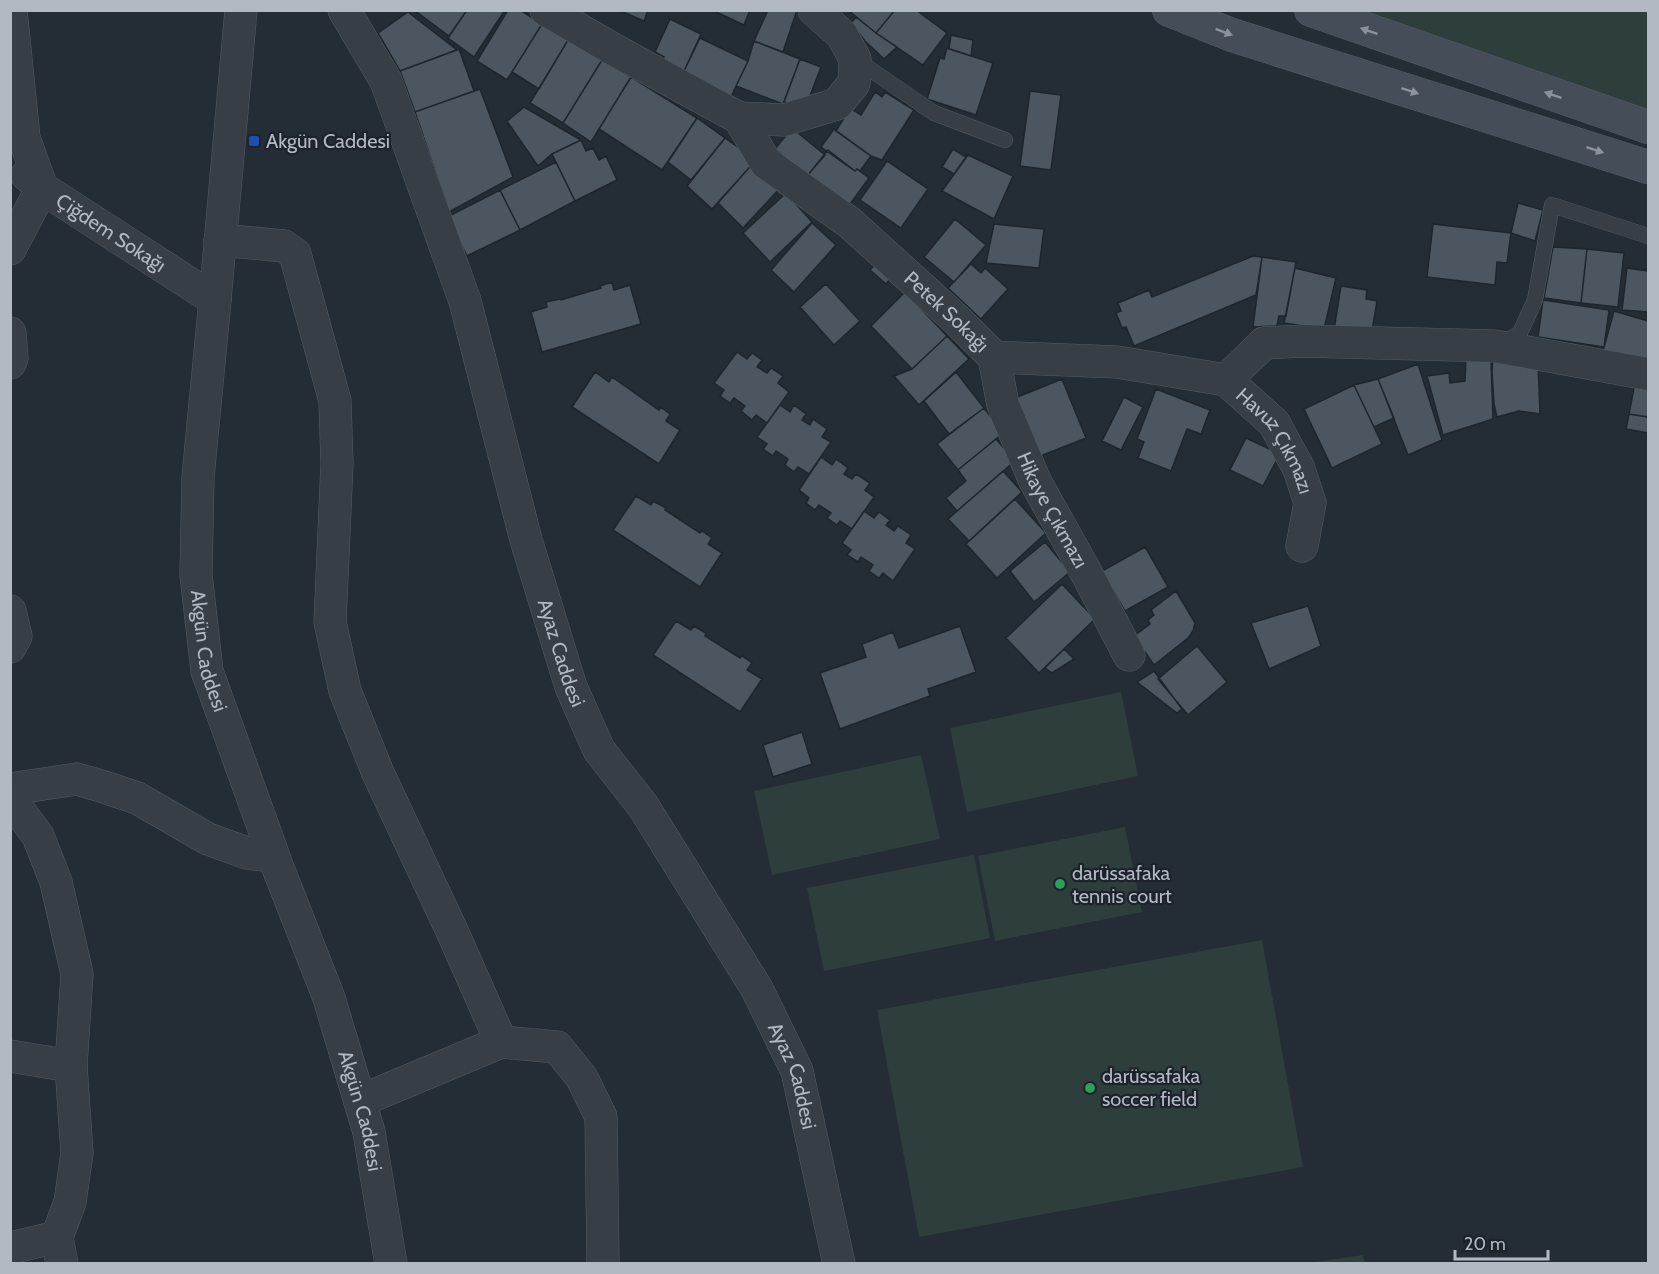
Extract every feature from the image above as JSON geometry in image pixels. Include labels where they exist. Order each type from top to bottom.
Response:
[{"type":"main road","points":[[1169,10],[1232,35],[1648,167]]},
{"type":"main road","points":[[1311,10],[1648,127]]},
{"type":"street","points":[[10,249],[42,188],[24,138],[11,10]]},
{"type":"street","name":"Akgün Caddesi","points":[[240,10],[198,477],[196,575],[207,671],[273,856],[329,998],[369,1132],[391,1263]]},
{"type":"street","name":"Ayaz Caddesi","points":[[344,10],[386,81],[465,301],[526,540],[571,687],[599,750],[643,806],[758,989],[797,1071],[839,1263]]},
{"type":"street","points":[[546,10],[739,118],[784,120],[837,104],[854,83],[855,59],[842,34],[814,10]]},
{"type":"street","name":"Petek Sokağı","points":[[739,118],[766,163],[850,223],[957,320],[994,357],[1117,362],[1226,380]]},
{"type":"street","name":"Çiğdem Sokağı","points":[[10,160],[42,188],[215,300]]},
{"type":"street","points":[[220,240],[284,246],[295,254],[335,401],[337,464],[330,622],[345,691],[378,773],[501,1042]]},
{"type":"street","points":[[10,333],[12,358],[10,363]]},
{"type":"street","points":[[1226,380],[1264,343],[1303,341],[1494,346],[1648,374]]},
{"type":"street","name":"Hikaye Çıkmazı","points":[[994,357],[1003,405],[1035,481],[1129,655]]},
{"type":"street","name":"Havuz Çıkmazı","points":[[1226,380],[1274,423],[1299,469],[1310,503],[1302,546]]},
{"type":"street","points":[[10,611],[16,636],[10,647]]},
{"type":"street","points":[[10,789],[77,779],[93,783],[137,798],[208,839],[246,853],[273,856]]},
{"type":"street","points":[[10,798],[38,836],[56,882],[77,974],[71,1066],[77,1153],[70,1202],[59,1250],[10,1248]]},
{"type":"street","points":[[360,1101],[501,1042],[557,1047],[582,1078],[601,1117],[603,1263]]},
{"type":"street","points":[[10,1056],[71,1066]]},
{"type":"lane","points":[[855,59],[934,113],[1005,140]]},
{"type":"lane","points":[[1494,346],[1519,335],[1535,300],[1552,205],[1648,236]]},
{"type":"shaded area","points":[[1337,11],[1648,11],[1648,117]]},
{"type":"shaded area","points":[[1121,692],[1138,776],[967,812],[950,728]]},
{"type":"shaded area","points":[[921,755],[940,839],[772,875],[754,791]]},
{"type":"shaded area","name":"darüssafaka tennis court","points":[[1125,827],[1142,912],[995,941],[978,856]]},
{"type":"shaded area","points":[[974,855],[990,938],[824,971],[807,888]]},
{"type":"shaded area","name":"darüssafaka soccer field","points":[[1262,940],[1303,1167],[919,1237],[877,1010]]},
{"type":"shaded area","points":[[1363,1255],[1365,1263],[1308,1263]]},
{"type":"building","points":[[414,10],[467,10],[449,36]]},
{"type":"building","points":[[467,10],[505,10],[474,57],[448,38]]},
{"type":"building","points":[[508,10],[520,10],[542,24],[507,80],[477,61]]},
{"type":"building","points":[[618,10],[648,10],[644,21]]},
{"type":"building","points":[[712,10],[750,10],[744,25]]},
{"type":"building","points":[[768,10],[797,10],[783,52],[754,41]]},
{"type":"building","points":[[848,10],[895,10],[876,33]]},
{"type":"building","points":[[895,10],[916,10],[947,33],[923,65],[876,33]]},
{"type":"building","points":[[408,12],[457,50],[400,71],[378,33]]},
{"type":"building","points":[[856,17],[897,47],[884,59],[865,41],[851,23]]},
{"type":"building","points":[[670,19],[701,34],[684,71],[663,61],[664,57],[655,52]]},
{"type":"building","points":[[542,24],[568,40],[539,89],[512,72]]},
{"type":"building","points":[[951,35],[973,40],[971,56],[949,49]]},
{"type":"building","points":[[700,38],[748,61],[729,101],[684,71]]},
{"type":"building","points":[[568,40],[602,60],[563,123],[530,103]]},
{"type":"building","points":[[754,41],[800,59],[783,104],[736,86],[748,61]]},
{"type":"building","points":[[947,48],[993,63],[976,115],[927,99],[940,58],[944,59]]},
{"type":"building","points":[[459,49],[474,91],[415,112],[400,71]]},
{"type":"building","points":[[800,59],[821,67],[810,96],[796,105],[784,102]]},
{"type":"building","points":[[602,60],[631,77],[591,142],[563,123]]},
{"type":"building","points":[[631,77],[697,118],[662,170],[599,129]]},
{"type":"building","points":[[480,89],[513,177],[449,212],[415,112]]},
{"type":"building","points":[[1030,91],[1061,95],[1051,170],[1020,166]]},
{"type":"building","points":[[875,92],[882,97],[885,92],[914,110],[882,160],[871,156],[836,131],[850,108],[861,115]]},
{"type":"building","points":[[524,107],[581,140],[552,154],[538,166],[507,121]]},
{"type":"building","points":[[697,118],[725,138],[691,180],[668,162]]},
{"type":"building","points":[[792,128],[825,155],[807,176],[775,149]]},
{"type":"building","points":[[834,129],[871,156],[860,171],[857,169],[855,171],[821,147]]},
{"type":"building","points":[[725,138],[756,160],[712,209],[687,186]]},
{"type":"building","points":[[581,140],[586,151],[593,148],[599,160],[606,156],[617,180],[575,201],[552,154]]},
{"type":"building","points":[[953,149],[966,157],[954,174],[942,167]]},
{"type":"building","points":[[828,150],[855,171],[857,169],[869,178],[848,207],[807,176]]},
{"type":"building","points":[[968,155],[1013,176],[994,219],[942,191]]},
{"type":"building","points":[[756,160],[782,186],[743,228],[718,203]]},
{"type":"building","points":[[887,161],[928,189],[901,228],[860,200]]},
{"type":"building","points":[[556,162],[575,201],[520,230],[500,190]]},
{"type":"building","points":[[500,190],[520,230],[467,256],[447,217]]},
{"type":"building","points":[[786,193],[812,222],[770,262],[743,233]]},
{"type":"building","points":[[1518,203],[1543,210],[1535,241],[1511,233]]},
{"type":"building","points":[[955,219],[986,245],[954,282],[924,257]]},
{"type":"building","points":[[812,223],[836,245],[794,292],[771,270]]},
{"type":"building","points":[[994,224],[1044,229],[1039,268],[986,263]]},
{"type":"building","points":[[1433,224],[1511,233],[1507,263],[1497,262],[1495,285],[1427,277]]},
{"type":"building","points":[[1553,247],[1587,249],[1581,303],[1544,298]]},
{"type":"building","points":[[1587,249],[1624,253],[1618,307],[1581,303]]},
{"type":"building","points":[[1253,256],[1262,257],[1256,295],[1134,346],[1126,327],[1122,328],[1116,313],[1121,311],[1118,303],[1149,290],[1152,297]]},
{"type":"building","points":[[1262,257],[1296,262],[1286,316],[1279,316],[1277,326],[1253,327]]},
{"type":"building","points":[[879,260],[894,274],[886,284],[870,270]]},
{"type":"building","points":[[971,264],[981,273],[985,268],[1008,289],[981,319],[948,288]]},
{"type":"building","points":[[1295,268],[1336,278],[1324,329],[1284,323]]},
{"type":"building","points":[[1627,268],[1648,271],[1648,312],[1622,310]]},
{"type":"building","points":[[612,282],[614,290],[630,285],[641,324],[542,352],[531,312],[547,307],[546,302],[601,288],[600,286]]},
{"type":"building","points":[[826,284],[860,321],[834,345],[800,307]]},
{"type":"building","points":[[1341,286],[1367,290],[1366,299],[1377,301],[1371,337],[1334,330]]},
{"type":"building","points":[[905,292],[947,336],[912,369],[871,326]]},
{"type":"building","points":[[1543,300],[1609,310],[1604,347],[1538,337]]},
{"type":"building","points":[[1614,311],[1648,321],[1648,364],[1603,351]]},
{"type":"building","points":[[947,336],[969,359],[919,405],[894,376],[912,369]]},
{"type":"building","points":[[737,352],[747,359],[752,353],[762,360],[757,367],[767,373],[771,368],[783,376],[778,383],[789,392],[767,423],[756,415],[752,420],[741,411],[745,406],[734,398],[730,403],[720,396],[724,390],[714,383]]},
{"type":"building","points":[[1466,358],[1491,359],[1493,419],[1443,435],[1427,376],[1449,373],[1450,383],[1465,381]]},
{"type":"building","points":[[1493,358],[1538,362],[1540,414],[1519,411],[1497,417],[1494,404]]},
{"type":"building","points":[[1418,364],[1442,440],[1408,455],[1378,379]]},
{"type":"building","points":[[595,372],[609,382],[612,377],[659,410],[660,407],[670,414],[666,421],[680,430],[659,464],[572,407]]},
{"type":"building","points":[[956,372],[984,408],[949,434],[924,401]]},
{"type":"building","points":[[1636,377],[1648,379],[1648,417],[1629,414]]},
{"type":"building","points":[[1062,379],[1086,438],[1038,457],[1015,398]]},
{"type":"building","points":[[1378,379],[1394,418],[1374,427],[1354,385]]},
{"type":"building","points":[[1354,385],[1382,444],[1332,468],[1304,409]]},
{"type":"building","points":[[1156,389],[1210,410],[1201,434],[1187,429],[1171,471],[1138,458],[1144,442],[1137,439]]},
{"type":"building","points":[[1124,397],[1143,407],[1121,450],[1102,441]]},
{"type":"building","points":[[780,405],[790,412],[794,405],[806,414],[802,420],[810,425],[813,419],[827,429],[822,437],[831,442],[809,474],[798,467],[794,472],[785,465],[788,459],[776,451],[773,456],[763,449],[767,444],[757,437]]},
{"type":"building","points":[[984,408],[1003,433],[958,470],[937,444]]},
{"type":"building","points":[[1629,414],[1648,417],[1648,433],[1626,429]]},
{"type":"building","points":[[1246,438],[1280,454],[1263,486],[1230,470]]},
{"type":"building","points":[[996,439],[1015,461],[957,511],[946,498],[966,481],[958,470]]},
{"type":"building","points":[[821,457],[832,465],[836,459],[848,468],[844,474],[852,479],[856,474],[870,483],[865,490],[874,497],[852,529],[840,521],[837,525],[827,518],[831,513],[819,505],[815,510],[806,503],[809,498],[799,490]]},
{"type":"building","points":[[1003,471],[1022,492],[969,541],[948,519]]},
{"type":"building","points":[[636,496],[651,505],[653,501],[666,508],[665,510],[700,533],[702,531],[712,538],[708,544],[722,553],[700,587],[613,530]]},
{"type":"building","points":[[1015,499],[1046,533],[997,578],[966,544]]},
{"type":"building","points":[[864,511],[874,518],[879,512],[890,520],[886,525],[894,531],[898,526],[911,535],[906,543],[915,549],[893,581],[883,573],[879,578],[869,571],[873,565],[861,557],[858,562],[847,555],[851,550],[842,543]]},
{"type":"building","points":[[1045,542],[1070,572],[1034,602],[1010,571]]},
{"type":"building","points":[[1145,547],[1168,587],[1125,611],[1102,571]]},
{"type":"building","points":[[1062,584],[1095,619],[1039,673],[1006,638]]},
{"type":"building","points":[[1176,591],[1195,623],[1193,631],[1188,638],[1154,665],[1134,636],[1150,624],[1148,620],[1154,615],[1151,610]]},
{"type":"building","points":[[1308,606],[1321,646],[1269,669],[1251,623]]},
{"type":"building","points":[[676,621],[691,630],[694,626],[706,633],[705,636],[752,663],[747,670],[762,679],[740,712],[653,655]]},
{"type":"building","points":[[960,626],[976,672],[928,689],[930,696],[840,729],[820,673],[866,657],[862,644],[893,632],[899,648]]},
{"type":"building","points":[[1197,646],[1227,682],[1188,715],[1158,679]]},
{"type":"building","points":[[1064,649],[1074,659],[1052,673],[1045,668]]},
{"type":"building","points":[[1154,671],[1182,709],[1177,713],[1137,682]]},
{"type":"building","points":[[802,732],[812,764],[773,777],[763,745]]},
{"type":"place","name":"Akgün Caddesi","points":[[254,141]]},
{"type":"place","name":"darüssafaka tennis court","points":[[1060,884]]},
{"type":"place","name":"darüssafaka soccer field","points":[[1090,1088]]}]
